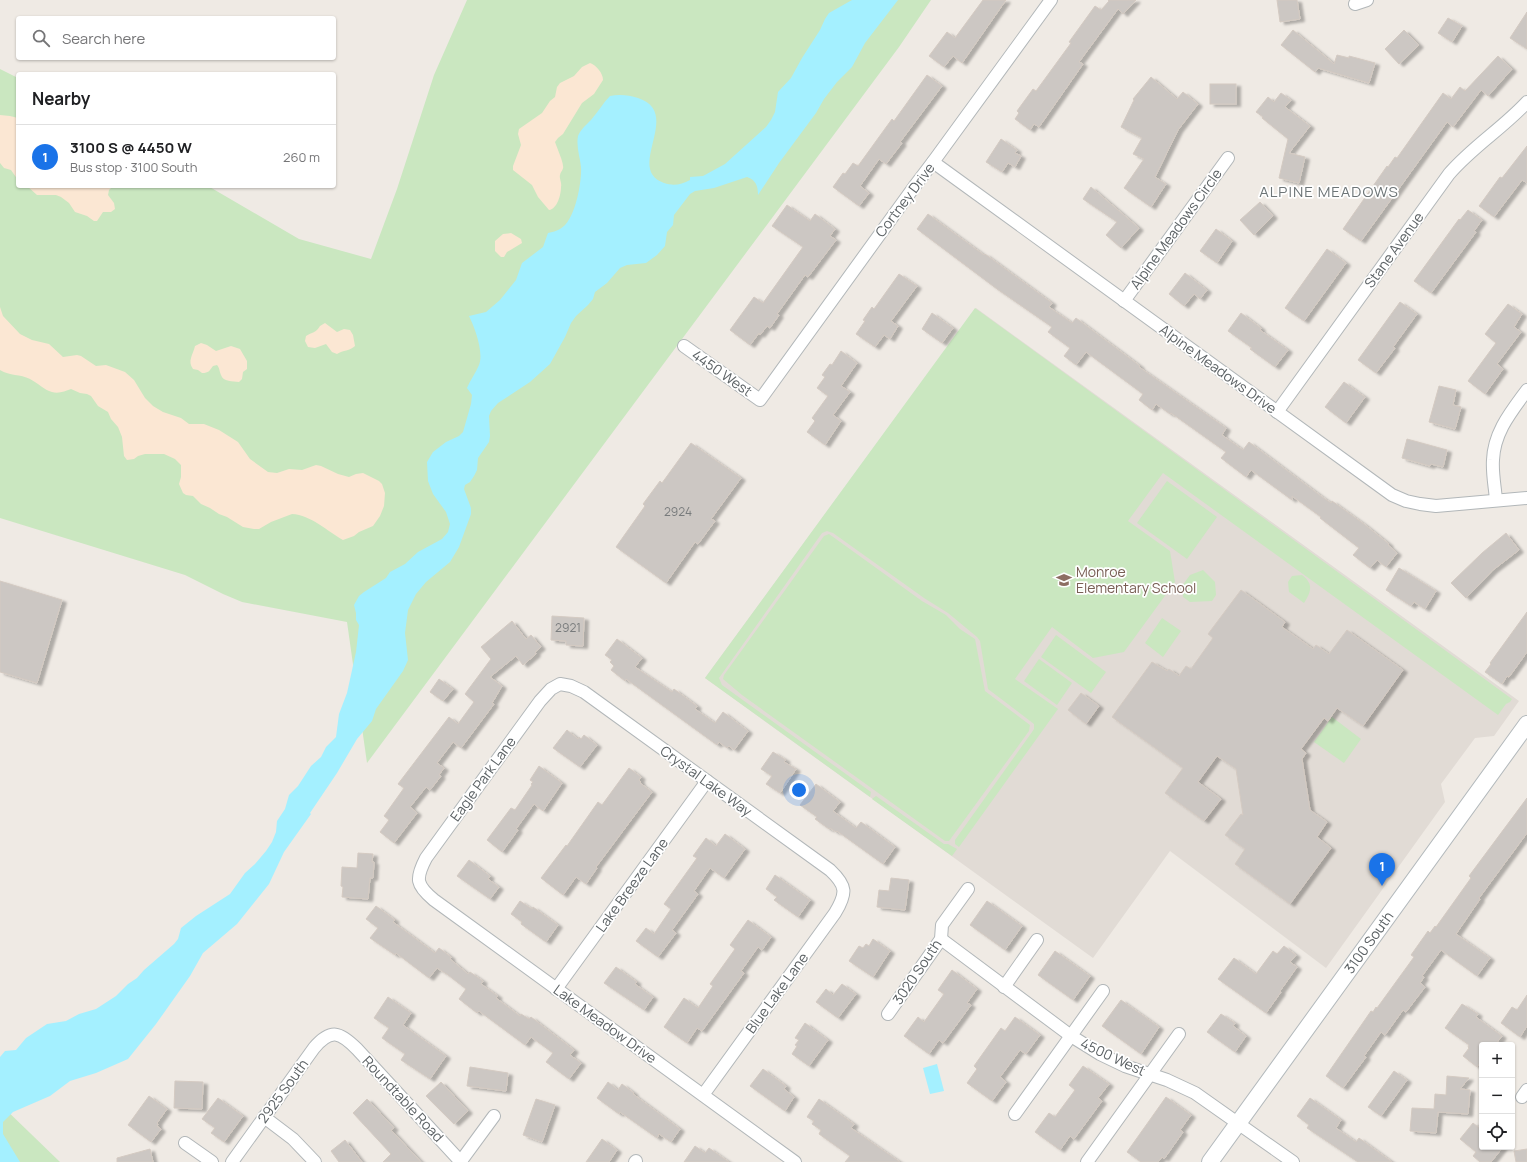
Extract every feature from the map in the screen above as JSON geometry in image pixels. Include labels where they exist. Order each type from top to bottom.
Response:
[{"type":"main road","name":"3100 South","points":[[1210,1162],[1527,724]]},
{"type":"street","name":"Cortney Drive","points":[[760,400],[1051,0]]},
{"type":"street","points":[[1355,4],[1367,0]]},
{"type":"street","name":"Stane Avenue","points":[[1277,412],[1449,174],[1474,148],[1508,121],[1527,102]]},
{"type":"street","name":"Alpine Meadows Circle","points":[[1124,301],[1228,158]]},
{"type":"street","name":"Alpine Meadows Drive","points":[[933,162],[1392,495],[1420,504],[1436,506],[1527,498]]},
{"type":"street","name":"4450 West","points":[[684,346],[760,400]]},
{"type":"street","points":[[1496,500],[1492,462],[1495,443],[1502,425],[1527,390]]},
{"type":"street","name":"Crystal Lake Way","points":[[560,684],[571,686],[584,692],[830,870],[839,879],[844,888]]},
{"type":"street","name":"Eagle Park Lane","points":[[418,882],[420,870],[426,858],[540,701],[550,689],[560,684]]},
{"type":"street","name":"Lake Breeze Lane","points":[[556,989],[707,781]]},
{"type":"street","name":"Lake Meadow Drive","points":[[418,882],[423,890],[434,900],[795,1162]]},
{"type":"street","name":"Blue Lake Lane","points":[[703,1095],[835,914],[843,900],[844,888]]},
{"type":"street","name":"3020 South","points":[[888,1014],[941,939],[942,926],[968,889]]},
{"type":"street","name":"4500 West","points":[[941,939],[1071,1036],[1100,1054],[1125,1066],[1167,1080],[1195,1093],[1239,1122],[1293,1162]]},
{"type":"street","points":[[1004,986],[1037,940]]},
{"type":"street","points":[[1015,1114],[1103,991]]},
{"type":"street","points":[[1087,1162],[1179,1034]]},
{"type":"street","name":"2925 South","points":[[232,1162],[319,1042],[331,1035],[344,1036]]},
{"type":"street","name":"Roundtable Road","points":[[344,1036],[461,1162]]},
{"type":"street","points":[[461,1162],[494,1116]]},
{"type":"street","points":[[264,1117],[293,1139],[314,1162]]},
{"type":"street","points":[[185,1143],[212,1162]]},
{"type":"shaded area","name":"Monroe Elementary School","points":[[976,308],[1519,701],[1494,736],[1475,738],[1441,784],[1445,802],[1326,968],[1170,851],[1093,958],[705,678]]},
{"type":"green space","points":[[467,0],[931,0],[899,47],[367,763],[347,622],[242,602],[185,575],[0,518],[0,69],[16,77],[16,188],[211,188],[299,239],[371,259],[397,189],[434,75]]},
{"type":"green space","points":[[975,308],[1512,699],[1510,702],[1506,704],[1498,715],[1163,473],[1128,521],[1170,551],[1175,582],[1124,652],[1093,658],[1052,627],[1015,679],[1058,709],[959,847],[955,844],[955,840],[1032,732],[1034,729],[1034,724],[988,689],[980,641],[977,637],[948,613],[924,598],[833,533],[827,531],[822,533],[719,678],[722,685],[871,792],[870,797],[705,678]]},
{"type":"green space","points":[[1167,481],[1217,517],[1187,559],[1137,523]]},
{"type":"green space","points":[[829,534],[922,601],[946,615],[960,629],[975,639],[985,691],[1030,725],[1029,731],[949,841],[945,841],[742,695],[723,679],[724,675],[824,536]]},
{"type":"green space","points":[[1203,570],[1215,582],[1216,595],[1212,601],[1190,602],[1183,597],[1182,586],[1190,575]]},
{"type":"green space","points":[[1302,575],[1306,578],[1310,585],[1310,592],[1304,603],[1289,592],[1288,582],[1292,576]]},
{"type":"green space","points":[[1162,618],[1181,631],[1163,657],[1145,643]]},
{"type":"green space","points":[[1056,635],[1106,672],[1091,693],[1041,657]]},
{"type":"green space","points":[[1039,659],[1072,683],[1057,705],[1024,681]]},
{"type":"green space","points":[[1332,717],[1361,739],[1344,763],[1314,742]]},
{"type":"green space","points":[[876,796],[944,844],[948,844],[957,849],[952,856],[872,799]]},
{"type":"green space","points":[[0,1104],[60,1162],[0,1162]]},
{"type":"sand","points":[[590,63],[599,70],[603,80],[594,94],[582,103],[563,134],[555,142],[563,164],[560,176],[561,190],[556,204],[549,210],[538,197],[532,185],[513,170],[513,166],[521,145],[518,134],[519,129],[542,113],[550,101],[555,97],[557,87],[560,83],[574,76],[582,67]]},
{"type":"sand","points":[[0,115],[16,118],[16,177],[11,170],[4,168],[0,163]]},
{"type":"sand","points":[[29,188],[111,188],[108,195],[114,203],[115,209],[111,212],[103,212],[97,221],[94,221],[87,216],[75,212],[69,203],[61,197],[56,195],[37,195]]},
{"type":"sand","points":[[511,233],[521,239],[522,243],[507,252],[504,257],[501,257],[495,251],[495,241],[503,234]]},
{"type":"sand","points":[[0,307],[3,316],[20,334],[32,340],[49,344],[63,357],[77,355],[96,366],[106,365],[125,372],[134,380],[145,398],[153,406],[163,412],[181,418],[189,424],[204,424],[219,430],[238,442],[250,459],[268,472],[277,473],[289,469],[302,470],[316,465],[349,477],[363,473],[379,481],[382,484],[385,493],[384,506],[380,516],[373,526],[343,540],[312,520],[299,515],[292,514],[271,522],[259,529],[254,529],[243,527],[219,514],[201,504],[193,496],[183,493],[179,484],[181,477],[181,465],[175,459],[164,454],[145,454],[134,459],[127,460],[124,456],[122,437],[118,427],[111,419],[108,412],[98,406],[91,396],[71,389],[55,393],[46,390],[30,379],[0,370]]},
{"type":"sand","points":[[325,323],[337,332],[344,329],[350,330],[353,335],[355,346],[337,354],[332,352],[326,344],[315,348],[308,347],[305,341],[306,336]]},
{"type":"sand","points":[[201,343],[216,351],[231,346],[240,349],[247,361],[247,369],[243,372],[242,379],[239,382],[224,379],[217,365],[213,366],[206,373],[193,369],[190,363],[191,358],[195,346]]},
{"type":"water","points":[[852,0],[898,0],[865,43],[852,67],[837,82],[824,99],[816,113],[779,163],[758,195],[756,184],[753,180],[747,177],[714,188],[695,191],[690,194],[674,215],[673,225],[667,232],[665,246],[657,255],[646,263],[627,265],[620,268],[607,283],[595,292],[593,299],[576,316],[550,364],[530,382],[498,403],[491,411],[489,416],[489,442],[478,458],[477,470],[474,476],[470,482],[465,485],[464,489],[471,508],[471,514],[459,547],[450,562],[426,582],[416,594],[408,610],[405,633],[408,660],[403,671],[376,709],[372,721],[357,739],[337,773],[310,813],[311,814],[284,852],[269,884],[237,924],[203,953],[190,976],[156,1024],[128,1059],[96,1073],[70,1081],[50,1096],[13,1112],[3,1122],[3,1134],[20,1162],[0,1162],[0,1057],[5,1051],[16,1050],[26,1038],[47,1024],[66,1021],[79,1014],[96,1009],[116,996],[174,944],[178,939],[181,928],[196,916],[230,894],[245,873],[255,864],[272,842],[276,832],[277,821],[285,809],[289,795],[298,786],[311,766],[321,757],[326,747],[336,737],[339,714],[347,693],[356,652],[359,625],[356,620],[354,605],[359,596],[364,592],[386,578],[390,572],[405,564],[418,552],[442,539],[448,532],[450,524],[446,512],[433,494],[428,481],[427,462],[433,452],[463,432],[472,395],[467,388],[478,368],[480,360],[480,347],[469,316],[486,312],[500,300],[516,280],[522,263],[543,247],[548,233],[560,229],[570,218],[574,210],[579,191],[581,167],[577,144],[578,136],[581,131],[610,96],[624,95],[638,98],[651,105],[656,116],[656,128],[650,154],[650,166],[653,176],[664,183],[674,185],[687,182],[690,180],[690,177],[703,176],[725,164],[766,127],[775,112],[778,92],[791,78],[829,13]]},
{"type":"water","points":[[937,1064],[944,1091],[930,1094],[923,1068]]},
{"type":"building","points":[[983,0],[1006,0],[962,63],[953,56],[944,67],[929,56],[947,32],[955,38]]},
{"type":"building","points":[[1108,0],[1136,0],[1123,14],[1118,9],[1079,62],[1083,64],[1039,127],[1034,124],[1030,130],[1015,119],[1019,113],[1017,111],[1033,89],[1036,91],[1071,43],[1069,42],[1095,6],[1101,10],[1109,1]]},
{"type":"building","points":[[1277,0],[1297,0],[1300,19],[1280,22]]},
{"type":"building","points":[[1527,12],[1527,49],[1510,38]]},
{"type":"building","points":[[1448,18],[1462,26],[1452,42],[1438,33]]},
{"type":"building","points":[[1293,30],[1334,64],[1337,55],[1349,58],[1349,56],[1375,63],[1369,83],[1318,68],[1315,72],[1281,45]]},
{"type":"building","points":[[1404,30],[1419,45],[1399,64],[1385,49]]},
{"type":"building","points":[[1498,56],[1512,69],[1488,96],[1481,90],[1453,127],[1447,122],[1361,241],[1343,229],[1387,166],[1388,167],[1395,157],[1397,158],[1443,93],[1451,99],[1460,87],[1465,91]]},
{"type":"building","points":[[927,75],[942,86],[900,142],[902,143],[886,164],[879,159],[860,186],[869,193],[859,206],[833,187],[843,173],[845,174],[853,163],[858,166],[892,119],[894,121]]},
{"type":"building","points":[[1151,77],[1177,99],[1183,92],[1198,104],[1178,130],[1155,177],[1166,184],[1151,207],[1124,188],[1144,159],[1133,154],[1142,138],[1121,127],[1134,100],[1133,99]]},
{"type":"building","points":[[1210,84],[1236,84],[1236,104],[1210,104]]},
{"type":"building","points":[[1281,93],[1291,100],[1285,107],[1310,126],[1289,153],[1305,157],[1299,183],[1279,178],[1288,139],[1256,112],[1268,97],[1274,102]]},
{"type":"building","points":[[1001,139],[1017,150],[1015,153],[1021,156],[1015,167],[1008,163],[1002,172],[986,162]]},
{"type":"building","points":[[1527,146],[1527,183],[1522,180],[1494,217],[1479,206],[1500,177],[1502,178]]},
{"type":"building","points":[[1091,187],[1139,228],[1121,248],[1106,235],[1117,222],[1083,199]]},
{"type":"building","points":[[1260,202],[1273,216],[1254,235],[1240,220]]},
{"type":"building","points":[[787,205],[810,221],[815,214],[835,229],[830,236],[836,240],[808,277],[805,275],[777,314],[779,315],[770,328],[767,326],[760,335],[759,333],[750,345],[730,330],[754,297],[763,303],[803,247],[772,226]]},
{"type":"building","points":[[1468,210],[1482,220],[1474,231],[1476,232],[1431,293],[1414,281],[1459,219],[1460,220]]},
{"type":"building","points":[[928,214],[1052,303],[1049,307],[1072,323],[1076,318],[1140,366],[1139,367],[1226,428],[1222,435],[1243,450],[1249,442],[1321,496],[1331,503],[1332,501],[1364,524],[1389,544],[1388,545],[1397,553],[1386,567],[1377,560],[1370,568],[1353,555],[1359,548],[1320,518],[1321,517],[1292,496],[1292,500],[1251,470],[1246,477],[1221,458],[1226,452],[1156,404],[1152,410],[1139,400],[1143,394],[1086,352],[1076,365],[1064,356],[1070,348],[1048,332],[1052,327],[997,289],[917,229]]},
{"type":"building","points":[[1216,229],[1232,241],[1217,263],[1200,251]]},
{"type":"building","points":[[1327,249],[1346,263],[1304,321],[1285,308]]},
{"type":"building","points":[[1185,273],[1207,290],[1200,299],[1194,294],[1184,306],[1169,294]]},
{"type":"building","points":[[899,274],[917,286],[891,321],[898,326],[890,339],[884,335],[875,347],[856,334],[872,307],[874,309]]},
{"type":"building","points":[[1400,302],[1417,314],[1393,347],[1395,348],[1376,373],[1358,360]]},
{"type":"building","points":[[1508,304],[1522,314],[1514,327],[1521,332],[1497,364],[1503,369],[1485,394],[1468,381],[1496,343],[1485,334]]},
{"type":"building","points":[[932,313],[953,328],[942,343],[922,329]]},
{"type":"building","points":[[1241,313],[1261,328],[1260,330],[1288,350],[1275,367],[1228,331]]},
{"type":"building","points":[[841,351],[857,363],[841,386],[850,392],[833,415],[841,421],[825,445],[807,432],[815,421],[812,418],[828,396],[817,388],[825,377],[822,375],[830,364],[832,365]]},
{"type":"building","points":[[1344,382],[1365,397],[1346,423],[1325,407]]},
{"type":"building","points":[[1439,386],[1456,390],[1453,405],[1461,407],[1455,429],[1429,422]]},
{"type":"building","points":[[1407,439],[1447,450],[1443,467],[1431,464],[1430,466],[1402,458]]},
{"type":"building","points":[[691,443],[741,478],[711,519],[715,521],[698,544],[695,542],[666,583],[616,547],[645,506],[643,504],[660,481],[662,483]]},
{"type":"building","points":[[1506,533],[1519,550],[1493,570],[1466,598],[1451,583],[1482,553]]},
{"type":"building","points":[[1399,568],[1436,591],[1425,609],[1414,602],[1411,606],[1386,590]]},
{"type":"building","points":[[0,581],[62,600],[37,683],[0,672]]},
{"type":"building","points":[[1241,590],[1285,622],[1282,627],[1313,649],[1316,645],[1329,654],[1347,630],[1403,670],[1363,726],[1337,708],[1328,721],[1324,718],[1301,749],[1306,753],[1302,759],[1310,810],[1327,822],[1317,837],[1331,848],[1290,904],[1235,864],[1245,849],[1225,835],[1241,814],[1243,815],[1236,769],[1217,756],[1198,782],[1221,799],[1204,821],[1165,793],[1183,768],[1112,717],[1152,662],[1167,671],[1169,669],[1179,676],[1186,666],[1191,669],[1213,638],[1208,634]]},
{"type":"building","points":[[1527,612],[1527,652],[1509,677],[1507,676],[1502,684],[1485,672]]},
{"type":"building","points":[[552,616],[584,618],[583,646],[566,645],[566,641],[551,640]]},
{"type":"building","points":[[512,621],[526,639],[531,635],[541,647],[535,652],[536,654],[523,665],[516,656],[490,677],[502,686],[492,703],[494,704],[461,748],[453,742],[437,763],[444,768],[439,775],[441,776],[430,790],[426,787],[410,807],[417,813],[394,843],[380,832],[389,820],[384,816],[404,788],[398,784],[449,717],[458,724],[474,702],[465,694],[491,659],[481,647]]},
{"type":"building","points":[[617,639],[642,658],[635,667],[672,692],[674,689],[697,706],[695,709],[715,723],[723,712],[748,731],[734,750],[729,746],[727,748],[719,742],[717,745],[626,679],[625,681],[611,670],[614,666],[610,662],[612,660],[605,655]]},
{"type":"building","points":[[439,679],[453,689],[443,701],[430,692]]},
{"type":"building","points":[[1081,693],[1099,706],[1086,724],[1068,710]]},
{"type":"building","points":[[567,730],[578,739],[579,737],[581,739],[584,735],[597,745],[580,767],[553,748]]},
{"type":"building","points":[[773,752],[786,760],[784,762],[796,769],[780,793],[766,784],[772,776],[761,769]]},
{"type":"building","points":[[539,766],[562,783],[543,811],[534,804],[502,852],[487,840],[511,808],[515,810],[532,785],[531,784],[533,782],[530,780]]},
{"type":"building","points":[[629,768],[641,777],[639,780],[641,782],[640,783],[652,792],[596,867],[597,868],[586,884],[576,877],[563,895],[541,878],[566,845],[567,846],[598,802],[602,805]]},
{"type":"building","points":[[816,784],[840,802],[833,811],[856,828],[861,822],[895,847],[883,864],[837,831],[836,832],[830,828],[829,829],[815,819],[817,817],[800,805]]},
{"type":"building","points":[[1527,798],[1527,833],[1479,898],[1480,899],[1456,934],[1490,958],[1477,976],[1441,950],[1422,976],[1424,977],[1420,983],[1425,987],[1406,1012],[1403,1010],[1385,1035],[1381,1032],[1364,1056],[1366,1057],[1343,1088],[1326,1076],[1371,1011],[1373,1012],[1376,1007],[1377,1008],[1414,957],[1411,955],[1428,931],[1430,933],[1435,926],[1436,927],[1471,878],[1469,876]]},
{"type":"building","points":[[725,834],[745,849],[724,878],[710,868],[694,891],[698,894],[672,930],[676,933],[658,957],[636,941],[646,928],[654,934],[671,909],[664,904],[697,858],[693,856],[706,838],[716,846]]},
{"type":"building","points":[[358,853],[373,854],[373,878],[370,878],[368,899],[342,897],[342,867],[357,868]]},
{"type":"building","points":[[469,860],[490,876],[488,879],[499,887],[490,899],[457,876]]},
{"type":"building","points":[[775,875],[810,900],[798,917],[774,900],[777,897],[766,889]]},
{"type":"building","points":[[891,878],[909,880],[905,910],[877,907],[879,890],[889,891]]},
{"type":"building","points":[[520,901],[532,909],[533,907],[558,925],[546,942],[521,924],[522,922],[511,914]]},
{"type":"building","points":[[987,901],[1022,926],[1005,950],[970,925]]},
{"type":"building","points":[[376,906],[395,920],[393,922],[435,953],[439,948],[451,957],[450,959],[468,974],[470,972],[483,981],[481,984],[498,996],[496,998],[520,1016],[521,1014],[529,1019],[531,1017],[574,1050],[570,1055],[581,1063],[569,1079],[546,1062],[553,1053],[531,1037],[525,1045],[479,1011],[477,1013],[459,999],[466,989],[448,975],[437,968],[429,978],[396,953],[395,955],[370,938],[378,928],[366,919]]},
{"type":"building","points":[[748,920],[771,937],[762,950],[758,947],[741,971],[744,973],[702,1031],[697,1028],[687,1043],[664,1027],[684,998],[698,1008],[713,986],[710,984],[735,949],[730,945]]},
{"type":"building","points":[[873,939],[890,951],[873,977],[849,961],[859,946],[863,948],[866,944],[869,946]]},
{"type":"building","points":[[1284,946],[1296,955],[1290,962],[1297,967],[1266,1013],[1218,979],[1234,958],[1256,974],[1273,951],[1277,954]]},
{"type":"building","points":[[1055,951],[1090,976],[1073,1000],[1038,975]]},
{"type":"building","points":[[616,967],[637,982],[635,984],[653,997],[644,1010],[604,983]]},
{"type":"building","points":[[952,970],[977,989],[967,1003],[971,1005],[943,1043],[939,1040],[929,1054],[904,1036],[918,1017],[924,1022],[944,994],[938,990]]},
{"type":"building","points":[[842,984],[856,994],[838,1018],[816,1002],[826,989],[833,995]]},
{"type":"building","points":[[1527,995],[1527,1026],[1520,1037],[1501,1023],[1512,1007],[1517,1010]]},
{"type":"building","points":[[388,997],[411,1013],[403,1025],[446,1056],[430,1079],[401,1060],[405,1054],[382,1038],[389,1028],[374,1018]]},
{"type":"building","points":[[1121,1000],[1159,1027],[1141,1054],[1102,1026]]},
{"type":"building","points":[[1462,1004],[1478,1014],[1476,1017],[1502,1036],[1497,1042],[1479,1042],[1479,1064],[1477,1067],[1463,1056],[1469,1048],[1469,1045],[1445,1028]]},
{"type":"building","points":[[1221,1014],[1235,1023],[1233,1026],[1246,1036],[1235,1052],[1207,1032]]},
{"type":"building","points":[[1015,1017],[1040,1035],[1026,1054],[1020,1050],[1000,1077],[1006,1082],[992,1101],[967,1083],[977,1069],[974,1066],[1001,1028],[1005,1031]]},
{"type":"building","points":[[805,1023],[828,1040],[809,1066],[792,1054],[797,1046],[795,1045],[799,1040],[795,1038]]},
{"type":"building","points":[[1083,1066],[1109,1084],[1098,1098],[1102,1101],[1074,1139],[1070,1136],[1060,1150],[1035,1132],[1049,1113],[1055,1117],[1075,1090],[1069,1085]]},
{"type":"building","points":[[470,1067],[508,1073],[506,1091],[467,1086]]},
{"type":"building","points":[[763,1069],[786,1086],[784,1089],[794,1097],[785,1111],[750,1086]]},
{"type":"building","points":[[1394,1071],[1407,1080],[1381,1116],[1368,1107]]},
{"type":"building","points":[[1447,1076],[1469,1078],[1460,1089],[1470,1090],[1468,1114],[1438,1112],[1436,1133],[1410,1131],[1412,1108],[1434,1109],[1435,1094],[1446,1095]]},
{"type":"building","points":[[175,1081],[203,1082],[202,1109],[174,1108]]},
{"type":"building","points":[[441,1082],[468,1111],[454,1124],[426,1096]]},
{"type":"building","points":[[608,1082],[618,1090],[622,1084],[680,1129],[671,1142],[659,1134],[657,1138],[597,1098]]},
{"type":"building","points":[[149,1096],[167,1109],[157,1123],[157,1126],[161,1129],[151,1142],[128,1125]]},
{"type":"building","points":[[1166,1097],[1191,1115],[1180,1130],[1183,1132],[1164,1159],[1162,1157],[1158,1162],[1141,1162],[1127,1152]]},
{"type":"building","points":[[218,1098],[243,1116],[224,1142],[211,1133],[215,1128],[202,1119]]},
{"type":"building","points":[[1310,1098],[1341,1120],[1336,1128],[1356,1142],[1359,1138],[1392,1162],[1358,1162],[1307,1128],[1309,1125],[1297,1116]]},
{"type":"building","points":[[367,1099],[394,1128],[391,1130],[421,1162],[383,1162],[391,1154],[353,1113]]},
{"type":"building","points":[[536,1099],[555,1105],[542,1142],[523,1135]]},
{"type":"building","points":[[819,1099],[854,1124],[851,1128],[900,1162],[845,1162],[850,1156],[819,1134],[821,1130],[812,1124],[814,1121],[807,1117]]},
{"type":"building","points":[[1473,1123],[1479,1128],[1479,1150],[1501,1150],[1491,1162],[1480,1162],[1473,1156],[1476,1152],[1460,1139]]},
{"type":"building","points":[[602,1139],[617,1150],[609,1162],[586,1162]]},
{"type":"building","points":[[345,1140],[362,1162],[339,1162],[331,1151]]},
{"type":"building","points":[[695,1146],[705,1153],[709,1148],[729,1162],[684,1162]]},
{"type":"building","points":[[150,1149],[153,1162],[117,1162],[117,1158]]},
{"type":"building","points":[[1527,1149],[1527,1162],[1516,1162],[1514,1151]]},
{"type":"place","name":"Monroe Elementary School","points":[[1064,580]]},
{"type":"place","name":"3100 S @ 4450 W","points":[[1382,886]]},
{"type":"district","name":"ALPINE MEADOWS","points":[[1329,192]]}]
